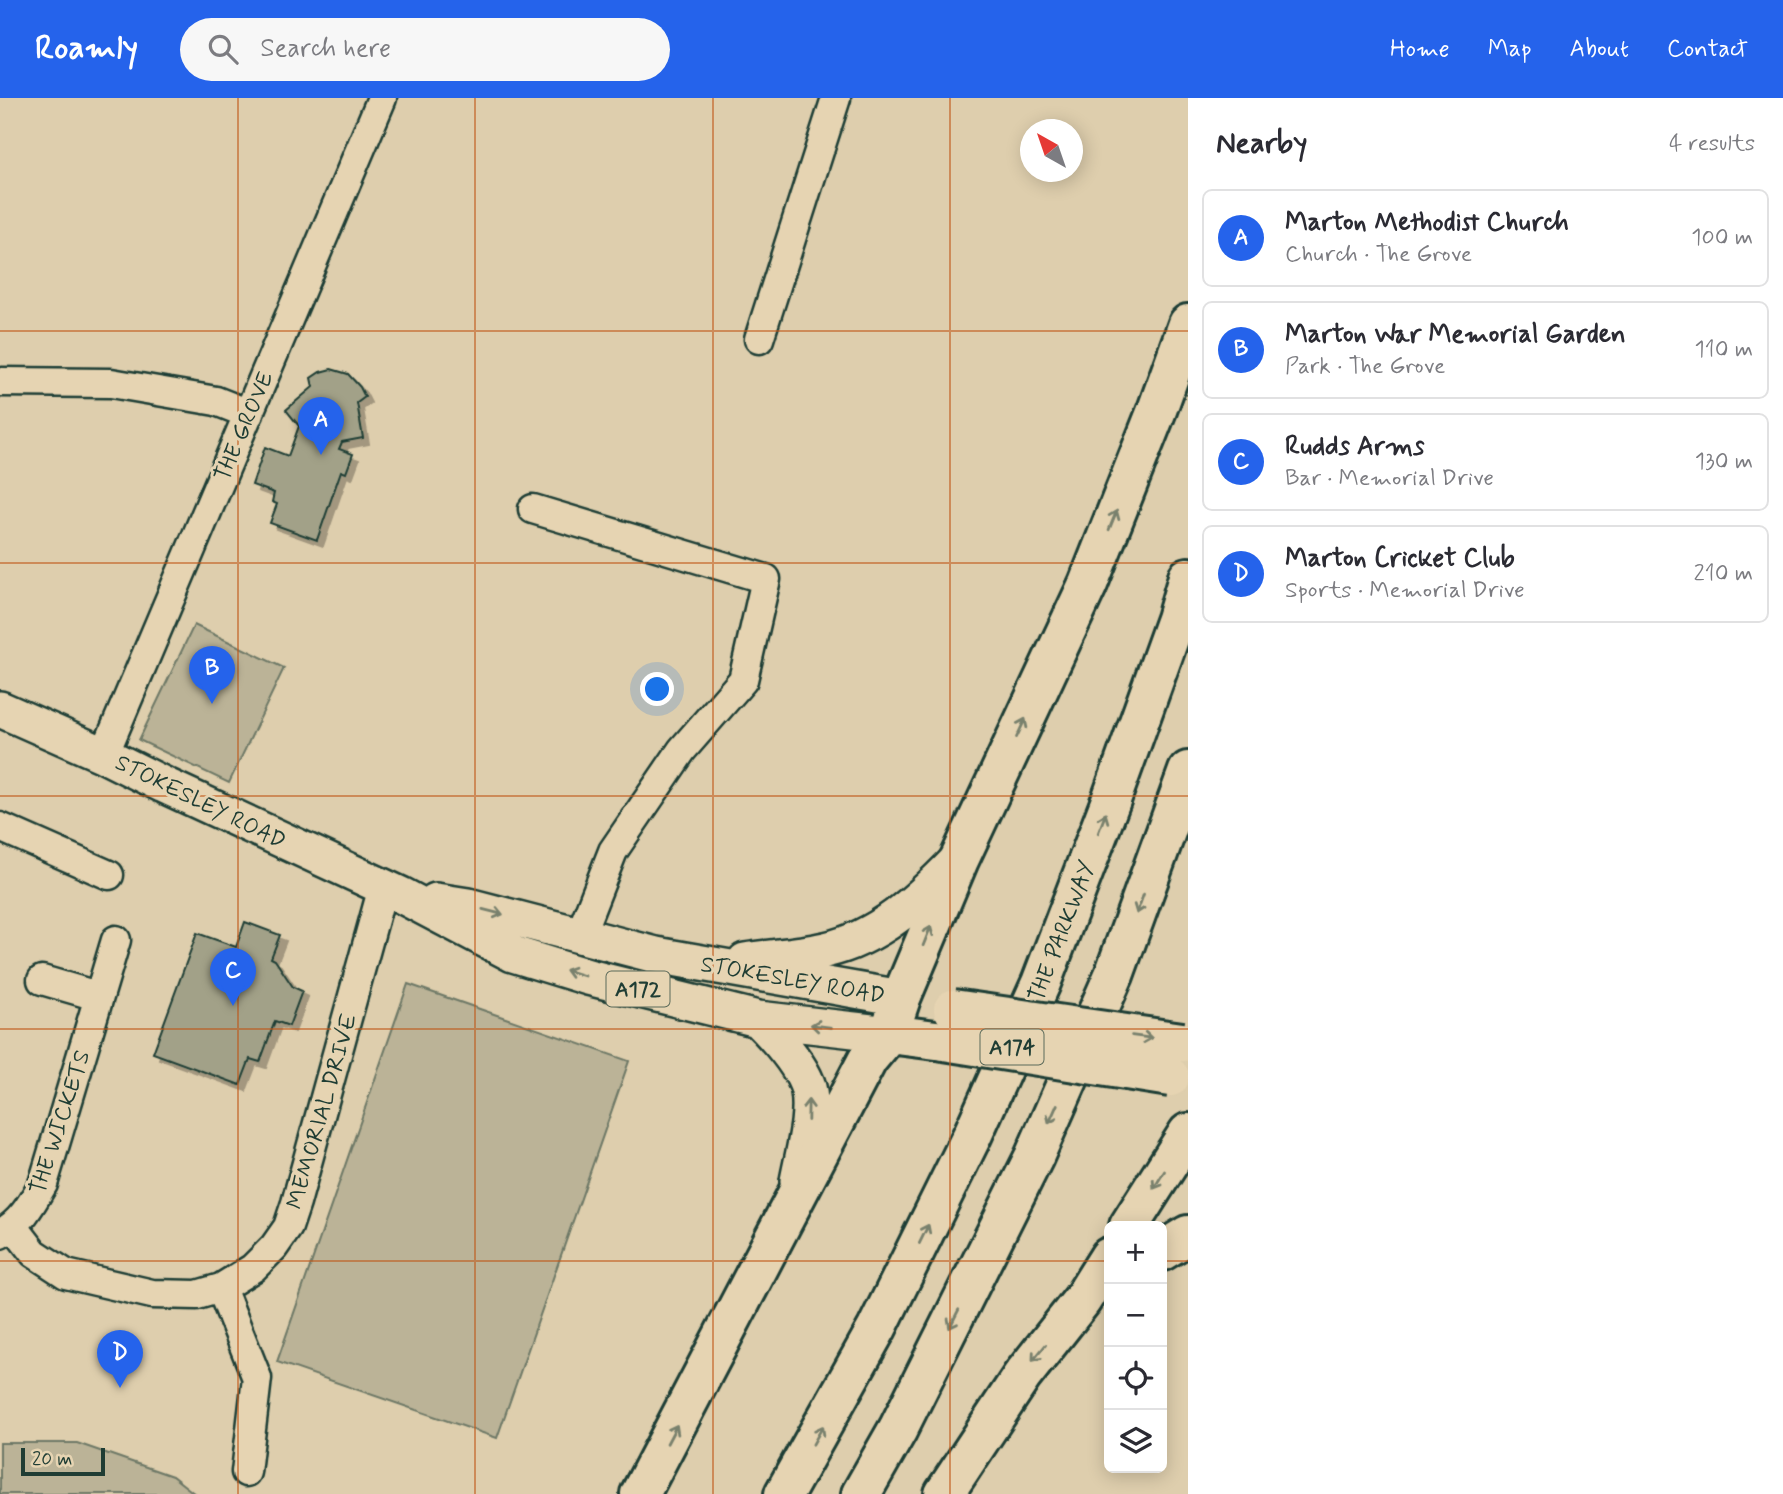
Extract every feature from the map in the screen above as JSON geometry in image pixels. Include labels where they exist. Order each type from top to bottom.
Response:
[{"type":"highway","points":[[640,1494],[868,1059],[889,1034],[959,860],[1088,584],[1188,324]]},
{"type":"highway","name":"THE PARKWAY","points":[[783,1494],[877,1328],[973,1134],[1041,983],[1116,787],[1188,577]]},
{"type":"highway","name":"A174","points":[[861,1494],[898,1429],[1034,1157],[1114,975],[1188,771]]},
{"type":"highway","name":"STOKESLEY ROAD","points":[[901,999],[949,1025]]},
{"type":"highway","name":"STOKESLEY ROAD","points":[[889,1034],[949,1025],[1182,1061]]},
{"type":"highway","points":[[1132,1221],[1188,1133]]},
{"type":"highway","points":[[1167,1248],[1188,1235]]},
{"type":"highway","points":[[944,1494],[1022,1376],[1096,1292],[1104,1270]]},
{"type":"main road","name":"STOKESLEY ROAD","points":[[0,709],[392,891],[513,954],[588,977],[758,1018],[889,1034]]},
{"type":"main road","points":[[714,965],[825,950],[865,937],[917,902],[959,860]]},
{"type":"main road","name":"STOKESLEY ROAD","points":[[392,891],[468,906],[656,955],[901,999]]},
{"type":"main road","points":[[758,1018],[783,1045],[807,1084],[810,1106],[794,1202]]},
{"type":"street","name":"THE GROVE","points":[[104,755],[382,98]]},
{"type":"street","points":[[759,339],[836,98]]},
{"type":"street","points":[[0,382],[111,383],[216,401],[248,414]]},
{"type":"street","points":[[533,509],[766,579],[743,680],[682,750],[613,851],[580,935]]},
{"type":"street","points":[[0,827],[109,875]]},
{"type":"street","name":"MEMORIAL DRIVE","points":[[7,1231],[66,1274],[152,1294],[197,1295],[221,1288],[253,1268],[274,1247],[288,1227],[392,891]]},
{"type":"street","name":"THE WICKETS","points":[[7,1231],[31,1206],[43,1184],[97,996],[116,940]]},
{"type":"street","points":[[42,980],[97,996]]},
{"type":"street","points":[[221,1288],[257,1378],[247,1472]]},
{"type":"shaded area","points":[[194,625],[284,668],[229,783],[139,740]]},
{"type":"shaded area","points":[[408,984],[629,1061],[497,1438],[277,1362]]},
{"type":"shaded area","points":[[0,1443],[77,1443],[172,1476],[195,1494],[0,1494]]},
{"type":"building","points":[[331,369],[348,374],[365,397],[357,403],[363,438],[342,442],[339,449],[353,454],[346,473],[341,471],[317,540],[270,523],[277,504],[272,502],[274,493],[252,485],[265,447],[288,456],[299,426],[286,410],[313,387],[311,378]]},
{"type":"building","points":[[245,922],[280,935],[271,958],[293,987],[302,991],[289,1026],[275,1021],[260,1062],[250,1059],[240,1085],[153,1053],[197,933],[236,947]]},
{"type":"place","name":"Marton Methodist Church","points":[[321,455]]},
{"type":"place","name":"Marton War Memorial Garden","points":[[212,704]]},
{"type":"place","name":"Rudds Arms","points":[[233,1006]]},
{"type":"place","name":"Marton Cricket Club","points":[[120,1388]]}]
